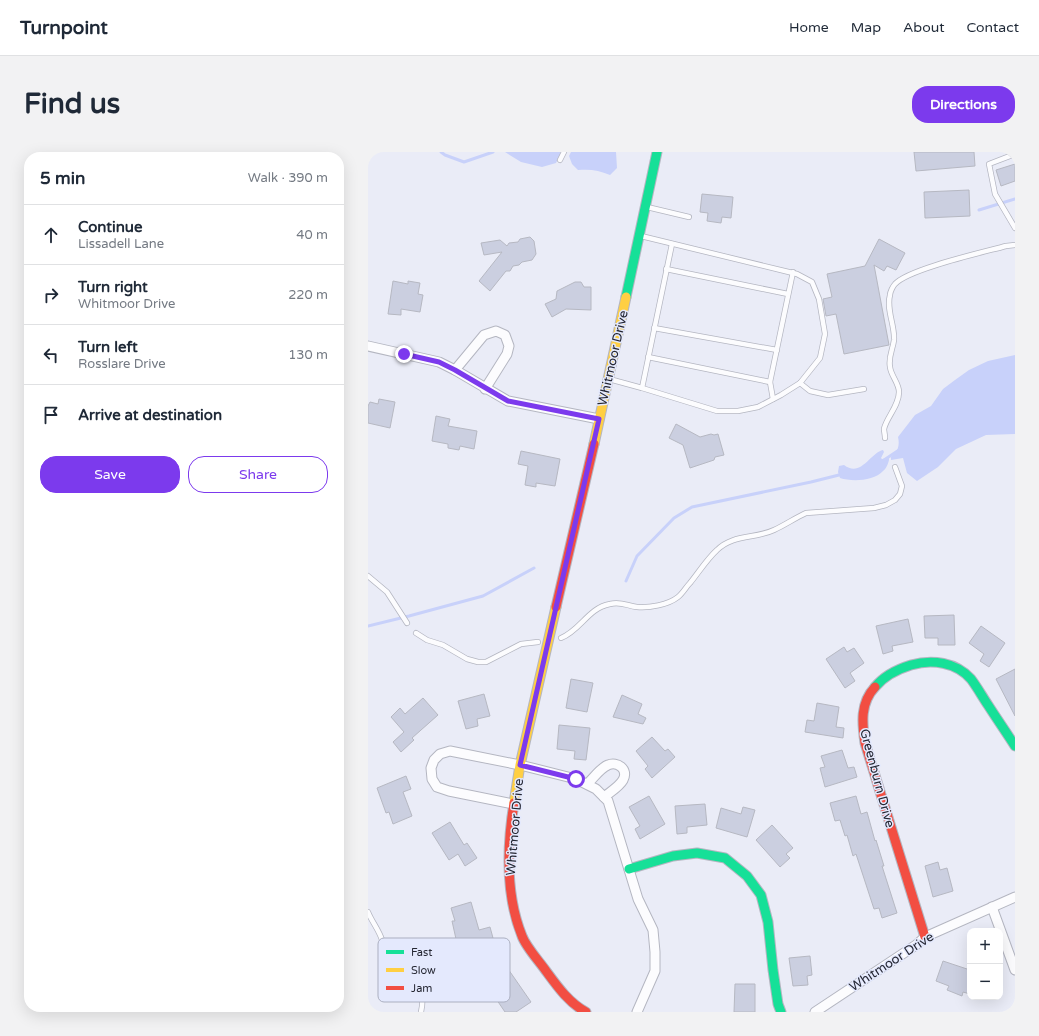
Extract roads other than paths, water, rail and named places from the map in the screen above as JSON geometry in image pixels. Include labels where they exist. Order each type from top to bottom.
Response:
[{"type":"street","name":"Whitmoor Drive","points":[[586,1012],[577,1007],[556,985],[522,937],[508,882],[508,858],[520,765],[609,379],[657,152]]},
{"type":"street","points":[[455,370],[484,335],[496,331],[505,335],[509,346],[507,354],[485,389]]},
{"type":"street","points":[[368,346],[439,362],[508,401],[599,419]]},
{"type":"street","name":"Greenburn Drive","points":[[925,937],[866,743],[863,728],[863,713],[866,700],[873,688],[883,678],[909,666],[936,662],[954,666],[964,672],[971,679],[1015,746]]},
{"type":"street","points":[[514,804],[449,791],[437,787],[432,779],[431,768],[434,760],[440,754],[450,751],[520,765],[576,779],[596,789],[608,801],[638,899],[653,930],[656,952],[655,971],[637,1012]]},
{"type":"street","points":[[587,784],[606,765],[614,763],[618,764],[624,773],[623,779],[604,797]]},
{"type":"street","points":[[629,869],[673,856],[697,853],[724,858],[746,876],[761,895],[768,922],[773,970],[778,1004],[781,1012]]},
{"type":"street","name":"Whitmoor Drive","points":[[815,1012],[925,937],[1015,897]]},
{"type":"street","points":[[992,907],[1015,970]]},
{"type":"lane","points":[[560,160],[564,152]]},
{"type":"lane","points":[[1015,154],[989,164],[995,194],[1015,228]]},
{"type":"lane","points":[[646,207],[689,216]]},
{"type":"lane","points":[[609,379],[717,411],[738,411],[758,407],[800,383],[820,358],[825,334],[819,298],[812,282],[793,272],[639,236]]},
{"type":"lane","points":[[642,388],[672,244]]},
{"type":"lane","points":[[885,438],[884,428],[894,411],[899,394],[898,386],[890,368],[890,356],[894,339],[889,307],[890,295],[895,284],[907,276],[921,270],[1006,246],[1015,245]]},
{"type":"lane","points":[[666,269],[788,294]]},
{"type":"lane","points":[[773,399],[770,382],[793,272]]},
{"type":"lane","points":[[654,328],[777,350]]},
{"type":"lane","points":[[648,357],[770,382]]},
{"type":"lane","points":[[800,383],[810,391],[828,395],[864,389]]},
{"type":"lane","points":[[561,638],[570,635],[598,608],[611,603],[624,603],[636,607],[651,606],[668,602],[678,597],[717,550],[727,541],[761,535],[774,530],[806,513],[874,508],[886,505],[895,500],[900,494],[902,486],[895,467]]},
{"type":"lane","points":[[368,576],[387,592],[407,623]]},
{"type":"lane","points":[[416,633],[427,640],[443,645],[467,659],[478,662],[486,662],[521,644],[538,642]]},
{"type":"lane","points":[[368,912],[381,938]]},
{"type":"lane","points":[[421,1012],[423,1002]]},
{"type":"water","points":[[505,152],[560,152],[562,156],[559,157],[556,163],[542,167],[521,162]]},
{"type":"water","points":[[571,152],[616,152],[617,168],[610,175],[594,170],[578,170],[572,164],[569,156]]},
{"type":"water","points":[[1015,355],[1015,434],[986,435],[956,449],[938,467],[917,481],[907,473],[903,458],[891,460],[891,457],[898,448],[898,437],[915,415],[931,406],[943,389],[969,370],[988,361]]},
{"type":"water","points":[[883,450],[884,452],[881,458],[889,458],[889,460],[885,469],[879,474],[863,480],[840,478],[838,472],[839,466],[844,465],[855,469],[865,464],[874,455]]},
{"type":"waterway","points":[[441,152],[464,162],[493,152]]},
{"type":"waterway","points":[[979,210],[1015,199]]},
{"type":"waterway","points":[[884,460],[899,450]]},
{"type":"waterway","points":[[626,581],[637,556],[674,518],[692,507],[843,474]]},
{"type":"waterway","points":[[368,626],[483,596],[534,568]]}]
